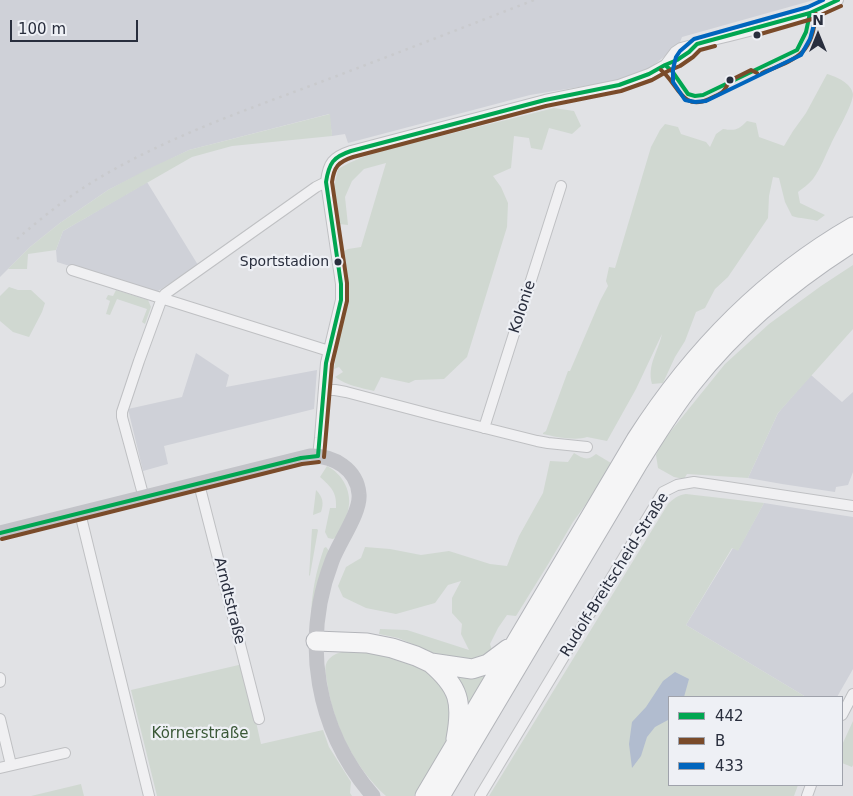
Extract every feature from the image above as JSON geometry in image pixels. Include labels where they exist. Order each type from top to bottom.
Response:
[{"type":"highway","points":[[425,796],[653,414],[717,334],[777,280],[853,227]]},
{"type":"highway","points":[[440,796],[638,463],[692,383],[720,351],[758,314],[811,270],[853,242]]},
{"type":"highway","points":[[455,796],[537,656],[549,627],[548,615]]},
{"type":"highway","points":[[431,663],[472,669],[488,664],[518,640]]},
{"type":"highway","points":[[316,641],[367,643],[392,648],[431,663],[441,671],[453,686],[458,699],[459,723],[455,744]]},
{"type":"street","points":[[318,456],[326,363],[341,300],[341,284],[326,182],[327,170],[334,159],[350,151],[526,105],[619,85],[649,74],[665,65],[675,52],[681,48],[810,13],[838,0]]},
{"type":"street","points":[[144,498],[122,412],[138,361],[162,298],[316,187],[326,182]]},
{"type":"street","name":"Kolonie","points":[[484,428],[561,186]]},
{"type":"street","points":[[72,270],[329,351]]},
{"type":"street","points":[[324,390],[346,392],[548,443],[587,447]]},
{"type":"street","points":[[0,533],[302,458],[324,456],[333,459],[343,466],[354,478],[357,485],[358,506],[337,548],[324,587],[318,616],[316,641],[317,669],[321,694],[342,752],[350,766],[373,796]]},
{"type":"street","name":"Rudolf-Breitscheid-Straße","points":[[480,796],[664,492],[677,485],[694,482],[853,506]]},
{"type":"street","name":"Arndtstraße","points":[[199,484],[259,719]]},
{"type":"street","points":[[80,513],[150,796]]},
{"type":"street","points":[[843,713],[853,694]]},
{"type":"street","points":[[0,719],[11,766]]},
{"type":"street","points":[[0,768],[65,754]]},
{"type":"shaded area","points":[[0,0],[814,0],[682,37],[679,45],[646,71],[616,81],[530,95],[348,143],[345,134],[332,136],[329,114],[189,150],[108,190],[60,223],[30,247],[0,277]]},
{"type":"shaded area","points":[[147,182],[198,265],[155,293],[57,262],[56,250],[63,231]]},
{"type":"shaded area","points":[[196,353],[229,375],[226,387],[317,370],[314,409],[164,446],[168,464],[143,471],[128,409],[182,397]]},
{"type":"shaded area","points":[[811,375],[842,402],[853,392],[853,472],[848,485],[836,487],[835,492],[748,478],[778,413]]},
{"type":"shaded area","points":[[764,503],[853,517],[853,669],[838,696],[804,696],[686,625],[733,548],[738,550]]},
{"type":"green space","points":[[827,74],[847,84],[852,90],[852,99],[818,171],[811,181],[798,192],[800,203],[825,215],[817,221],[792,216],[785,202],[779,178],[773,177],[769,196],[768,218],[728,277],[715,289],[705,308],[696,312],[685,341],[663,383],[652,384],[651,377],[652,365],[662,334],[636,389],[607,441],[587,437],[572,439],[543,434],[546,431],[568,371],[570,371],[608,286],[606,281],[609,267],[615,268],[651,147],[660,130],[665,124],[678,127],[681,134],[706,142],[710,147],[716,134],[723,129],[736,129],[747,121],[756,123],[759,137],[784,146],[806,113]]},
{"type":"green space","points":[[554,108],[574,111],[581,126],[572,134],[549,128],[542,150],[531,148],[529,138],[514,136],[511,168],[493,176],[501,187],[508,203],[507,227],[467,357],[444,379],[415,380],[409,383],[381,377],[374,391],[349,384],[335,377],[343,372],[339,367],[334,369],[346,290],[344,251],[361,247],[386,163],[364,169],[352,181],[345,197],[348,225],[339,224],[334,187],[338,169],[384,150]]},
{"type":"green space","points":[[330,114],[332,136],[232,146],[192,157],[63,231],[56,250],[28,254],[27,269],[8,269],[30,247],[60,223],[108,190],[146,170],[189,150]]},
{"type":"green space","points":[[853,265],[853,329],[778,413],[748,478],[687,474],[684,479],[674,477],[658,468],[656,455],[662,442],[725,364],[769,324]]},
{"type":"green space","points":[[9,287],[18,290],[31,290],[45,303],[29,337],[13,332],[0,321],[0,296]]},
{"type":"green space","points":[[116,290],[148,300],[151,307],[145,324],[142,322],[147,309],[117,299],[110,315],[106,314],[110,301],[106,299],[108,295],[113,296]]},
{"type":"green space","points":[[574,453],[585,458],[590,458],[596,454],[611,463],[516,616],[507,615],[498,628],[490,644],[493,653],[476,663],[450,660],[398,638],[379,634],[380,629],[407,630],[469,650],[461,634],[462,624],[452,613],[452,598],[461,581],[448,585],[435,603],[396,614],[366,608],[343,597],[338,586],[346,567],[361,558],[365,547],[390,549],[421,555],[449,551],[490,564],[507,566],[519,536],[543,493],[550,461],[568,462]]},
{"type":"green space","points":[[327,466],[333,469],[342,479],[349,498],[346,518],[333,539],[328,538],[325,532],[330,508],[336,508],[335,498],[330,487],[320,477]]},
{"type":"green space","points":[[316,490],[322,500],[322,506],[321,512],[313,515]]},
{"type":"green space","points":[[681,495],[764,503],[738,551],[732,548],[686,625],[804,696],[668,696],[668,786],[798,786],[794,796],[489,796],[668,504]]},
{"type":"green space","points":[[312,529],[318,530],[309,576]]},
{"type":"green space","points":[[326,547],[329,551],[311,620],[314,583],[324,548]]},
{"type":"green space","points":[[365,649],[427,668],[451,689],[449,736],[414,796],[386,796],[364,772],[355,758],[334,713],[325,667],[327,661],[332,656],[341,652]]},
{"type":"green space","points":[[499,661],[465,719],[453,677]]},
{"type":"green space","name":"Körnerstraße","points":[[243,664],[261,744],[323,730],[329,747],[351,782],[350,793],[352,796],[157,796],[131,690]]},
{"type":"green space","points":[[853,721],[852,767],[843,763],[843,743]]},
{"type":"green space","points":[[81,784],[84,796],[31,796]]},
{"type":"water","points":[[675,672],[689,679],[684,696],[668,696],[668,720],[655,727],[647,737],[641,756],[632,768],[629,744],[632,722],[646,707],[663,681]]},
{"type":"railway","points":[[17,239],[49,212],[83,188],[111,171],[168,142],[228,117],[534,0]]},
{"type":"transit line","name":"433","points":[[816,17],[810,39],[801,55],[706,101],[695,102],[685,100],[673,82],[673,69],[676,57],[694,39],[808,7],[823,0]]},
{"type":"transit line","name":"442","points":[[318,456],[326,363],[341,300],[341,284],[326,182],[330,165],[336,158],[351,151],[545,100],[619,85],[649,74],[677,60],[697,44],[810,13],[838,0]]},
{"type":"transit line","name":"B","points":[[757,35],[812,19],[841,6]]},
{"type":"transit line","name":"442","points":[[665,65],[672,71],[688,94],[695,96],[703,95],[797,50],[806,32],[810,13]]},
{"type":"transit line","name":"B","points":[[762,73],[794,59],[807,47],[814,28],[816,14]]},
{"type":"transit line","name":"B","points":[[324,457],[332,364],[347,301],[347,283],[332,182],[334,172],[338,166],[353,157],[546,106],[621,91],[652,80],[680,66],[700,50],[715,46]]},
{"type":"transit line","name":"B","points":[[661,70],[681,95],[692,102],[700,102],[719,94],[724,91],[729,81],[751,70],[757,73]]},
{"type":"transit line","name":"442","points":[[0,533],[301,458],[318,456]]},
{"type":"transit line","name":"B","points":[[2,539],[302,464],[319,462]]},
{"type":"place","name":"Sportstadion","points":[[338,262]]}]
